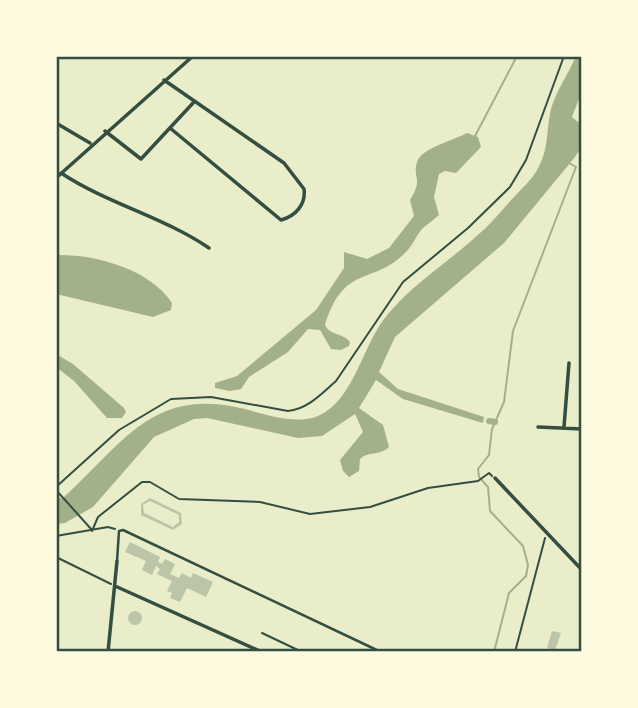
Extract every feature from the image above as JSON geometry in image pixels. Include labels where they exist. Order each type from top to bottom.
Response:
[{"type":"street","points":[[56,178],[91,143],[193,56]]},
{"type":"street","points":[[164,80],[284,163],[299,180],[305,199],[296,212],[281,220],[170,128]]},
{"type":"street","points":[[105,131],[141,159],[194,102]]},
{"type":"street","points":[[56,123],[91,143]]},
{"type":"street","points":[[61,173],[98,195],[176,229],[209,248]]},
{"type":"street","points":[[564,427],[569,363]]},
{"type":"street","points":[[538,427],[582,429]]},
{"type":"street","points":[[495,478],[582,570]]},
{"type":"street","points":[[108,652],[119,531],[134,534],[382,652]]},
{"type":"street","points":[[115,586],[262,652]]},
{"type":"path","points":[[92,531],[56,489],[119,430],[170,399],[211,397],[288,411],[298,410],[336,381],[403,282],[468,228],[510,187],[526,160],[564,56]]},
{"type":"path","points":[[92,531],[98,517],[142,482],[150,482],[179,499],[260,502],[310,514],[351,511],[428,488],[478,481],[489,472]]},
{"type":"path","points":[[56,536],[108,527],[119,531]]},
{"type":"path","points":[[515,652],[546,532]]},
{"type":"path","points":[[56,557],[115,586]]},
{"type":"path","points":[[262,633],[302,652]]},
{"type":"shaded area","points":[[576,56],[582,56],[582,91],[572,117],[578,122],[582,120],[582,146],[504,243],[395,337],[379,372],[398,389],[484,417],[483,423],[403,399],[376,380],[359,408],[383,425],[389,447],[360,459],[359,471],[349,477],[343,471],[340,460],[363,432],[355,414],[322,436],[298,438],[207,418],[194,419],[154,437],[93,507],[65,523],[56,524],[56,498],[63,498],[142,424],[163,413],[186,405],[213,404],[300,420],[318,416],[331,408],[350,385],[371,340],[388,314],[484,229],[535,174],[544,155],[553,102]]},
{"type":"shaded area","points":[[467,133],[478,137],[481,147],[456,173],[445,171],[439,174],[434,197],[439,215],[422,229],[408,249],[394,262],[350,284],[333,305],[325,325],[330,331],[347,339],[349,346],[341,350],[331,349],[320,330],[308,329],[288,352],[249,377],[241,389],[230,391],[215,388],[215,383],[237,376],[316,310],[344,268],[344,252],[367,259],[389,248],[414,216],[410,200],[417,183],[416,168],[420,157],[431,149]]},
{"type":"shaded area","points":[[56,255],[87,257],[136,273],[162,291],[172,303],[171,310],[153,317],[56,294]]},
{"type":"shaded area","points":[[56,354],[73,364],[124,408],[126,412],[122,418],[107,418],[74,381],[56,367]]},
{"type":"building","points":[[150,498],[181,513],[182,524],[173,530],[141,515],[141,504]],"holes":[[[150,501],[179,515],[179,522],[173,527],[144,513],[143,505]]]},
{"type":"building","points":[[130,542],[160,557],[158,562],[162,564],[165,559],[175,564],[170,574],[179,578],[182,573],[191,578],[193,573],[213,582],[206,597],[187,588],[180,602],[170,598],[172,593],[167,591],[172,581],[157,574],[160,569],[156,566],[152,575],[142,570],[146,561],[125,552]]},
{"type":"building","points":[[132,611],[138,611],[142,618],[138,625],[132,625],[128,621],[128,615]]},
{"type":"building","points":[[552,631],[561,633],[555,650],[547,648]]},
{"type":"waterway","points":[[474,138],[517,56]]},
{"type":"waterway","points":[[494,652],[509,593],[526,576],[528,565],[523,546],[490,511],[488,487],[479,477],[478,469],[489,455],[492,429],[504,402],[513,331],[576,167],[569,163]]},
{"type":"waterway","points":[[489,421],[495,422]]}]
